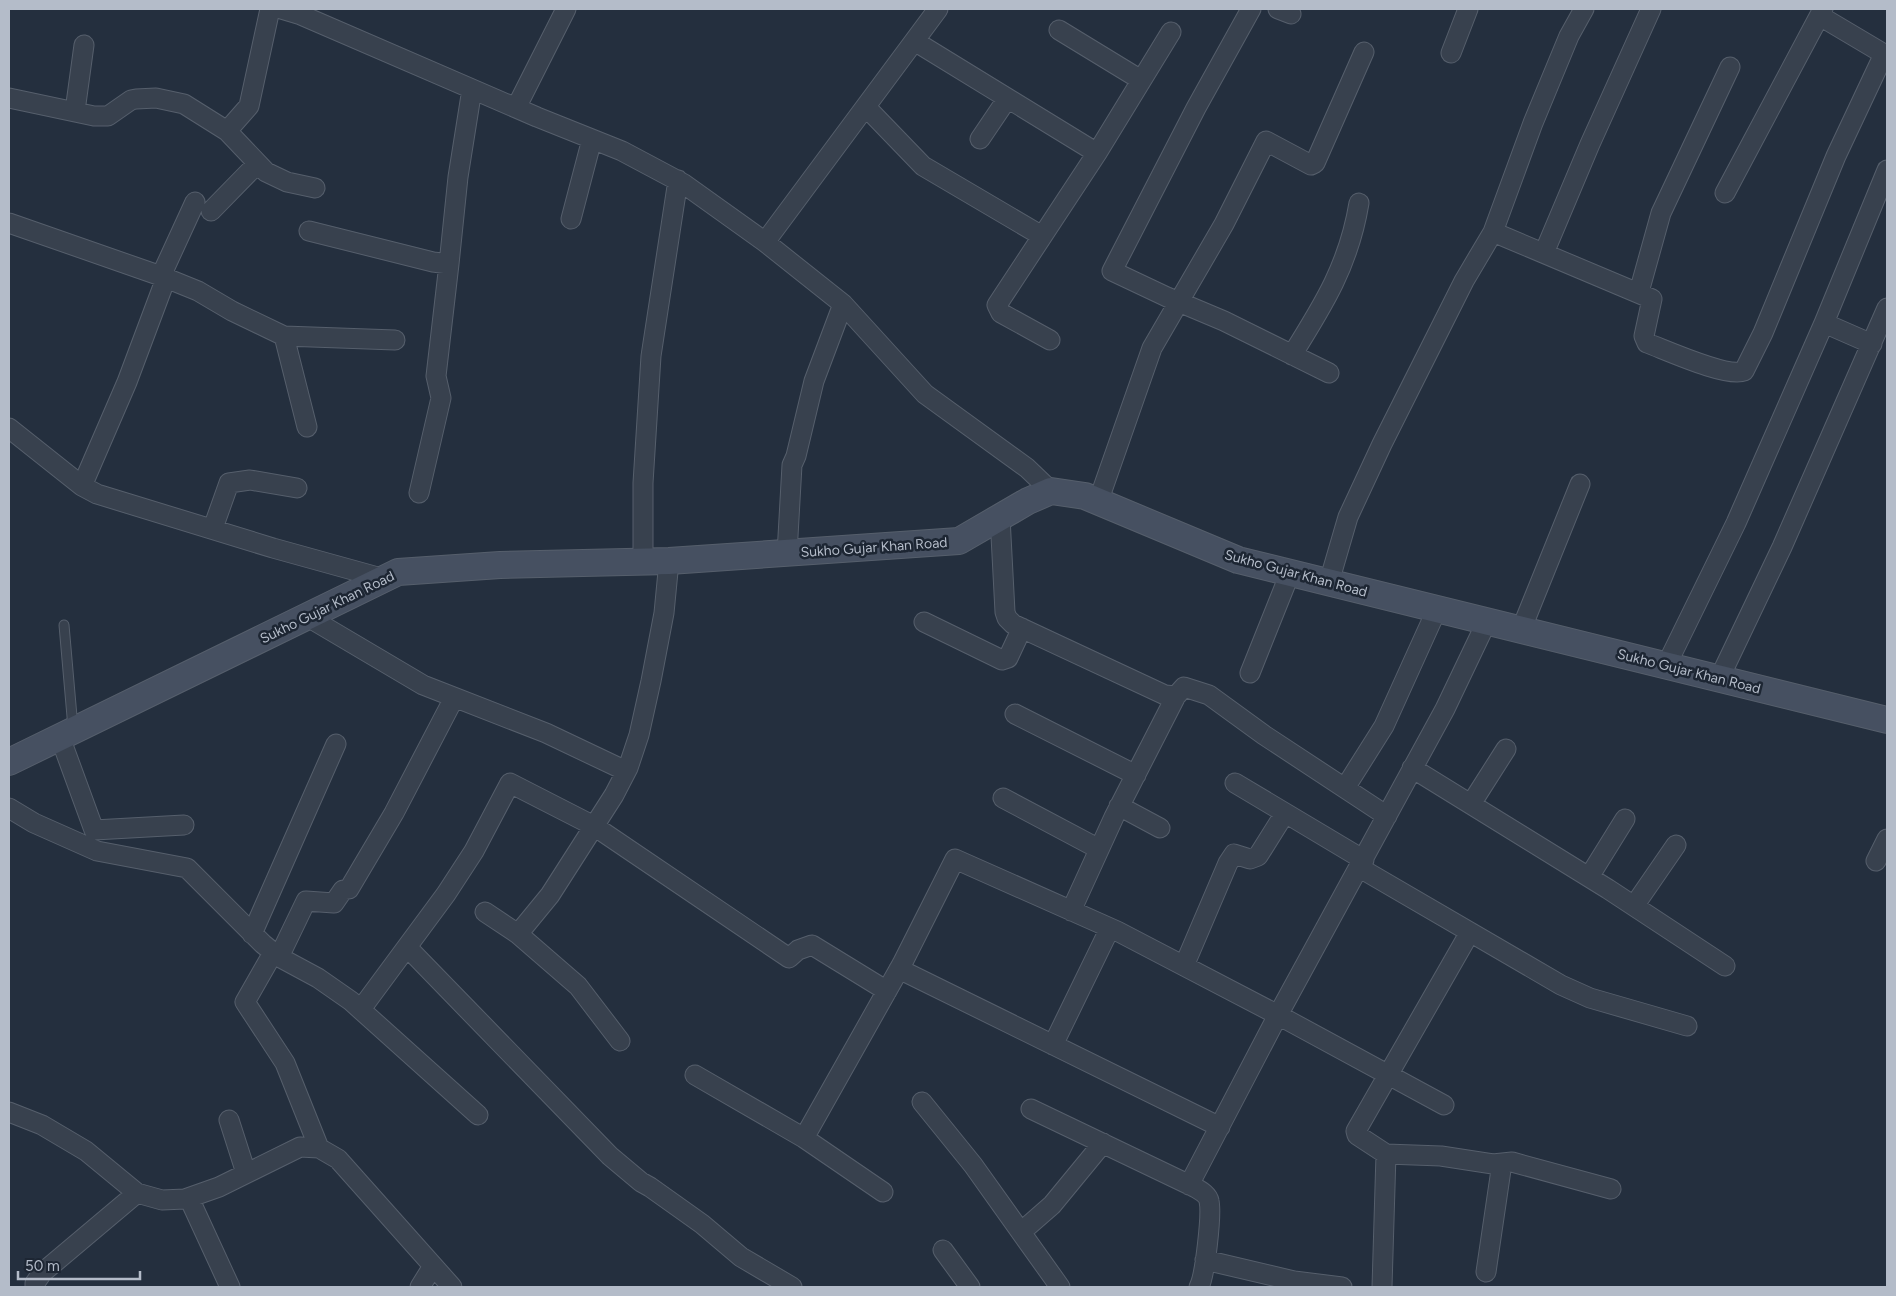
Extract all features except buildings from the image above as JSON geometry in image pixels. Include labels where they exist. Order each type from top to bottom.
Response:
[{"type":"main road","name":"Sukho Gujar Khan Road","points":[[9,762],[398,572],[500,565],[669,561],[959,541],[1028,501],[1052,491],[1085,496],[1238,560],[1887,720]]},
{"type":"street","points":[[227,130],[249,106],[270,9]]},
{"type":"street","points":[[281,9],[301,15],[516,108],[622,151],[678,180],[765,242],[843,304],[925,394],[1027,468],[1052,491]]},
{"type":"street","points":[[516,108],[566,9]]},
{"type":"street","points":[[765,242],[916,42],[938,9]]},
{"type":"street","points":[[1251,9],[1192,117],[1112,271],[1180,303],[1224,320],[1329,372]]},
{"type":"street","points":[[1329,582],[1348,517],[1480,251],[1493,232],[1532,122],[1569,36],[1584,9]]},
{"type":"street","points":[[1544,253],[1590,144],[1651,9]]},
{"type":"street","points":[[1451,53],[1466,10]]},
{"type":"street","points":[[1493,232],[1652,299],[1644,336],[1647,343],[1738,374],[1744,371],[1763,333],[1833,164],[1886,54],[1822,12],[1725,193]]},
{"type":"street","points":[[1059,30],[1141,80]]},
{"type":"street","points":[[1050,340],[1002,312],[997,305],[1097,152],[1171,32]]},
{"type":"street","points":[[916,42],[1097,152]]},
{"type":"street","points":[[74,111],[84,45]]},
{"type":"street","points":[[1098,502],[1152,348],[1180,303],[1224,224],[1266,141],[1311,165],[1315,163],[1364,52]]},
{"type":"street","points":[[1639,292],[1661,213],[1730,67]]},
{"type":"street","points":[[419,493],[441,398],[436,376],[458,177],[472,89]]},
{"type":"street","points":[[9,98],[108,116],[131,100],[156,98],[184,104],[227,130],[266,172],[287,182],[315,188]]},
{"type":"street","points":[[980,139],[1007,99]]},
{"type":"street","points":[[866,107],[923,166],[1042,236]]},
{"type":"street","points":[[571,219],[592,139]]},
{"type":"street","points":[[211,211],[257,164]]},
{"type":"street","points":[[1666,666],[1736,523],[1824,323],[1887,170]]},
{"type":"street","points":[[643,562],[644,483],[651,356],[678,180]]},
{"type":"street","points":[[82,486],[127,382],[163,277],[195,202]]},
{"type":"street","points":[[1292,355],[1329,295],[1349,250],[1359,203]]},
{"type":"street","points":[[9,223],[198,291],[232,311],[284,336],[395,340]]},
{"type":"street","points":[[309,231],[433,262],[449,264]]},
{"type":"street","points":[[788,554],[792,465],[796,456],[814,381],[843,304]]},
{"type":"street","points":[[1719,679],[1782,547],[1887,308]]},
{"type":"street","points":[[1824,323],[1872,344]]},
{"type":"street","points":[[284,336],[307,427]]},
{"type":"street","points":[[9,428],[82,486],[120,501],[273,548],[386,579]]},
{"type":"street","points":[[213,528],[229,483],[250,480],[297,488]]},
{"type":"street","points":[[1521,630],[1580,484]]},
{"type":"street","points":[[1000,517],[1005,612],[1007,618],[1022,628],[1159,692],[1176,696]]},
{"type":"street","points":[[518,934],[550,895],[626,771],[639,735],[651,681],[664,612],[669,561]]},
{"type":"street","points":[[1250,673],[1290,573]]},
{"type":"street","points":[[1345,788],[1384,726],[1438,609]]},
{"type":"street","points":[[308,617],[400,673],[454,698],[546,733],[626,771]]},
{"type":"street","points":[[1189,1185],[1278,1015],[1445,709],[1487,621]]},
{"type":"street","points":[[924,622],[1002,660],[1008,658],[1022,628]]},
{"type":"street","points":[[1071,910],[1119,806],[1176,696],[1184,687],[1209,695],[1387,816]]},
{"type":"street","points":[[319,1148],[285,1063],[244,1002],[276,955],[306,901],[334,902],[343,890],[349,889],[394,813],[454,698]]},
{"type":"street","points":[[1015,714],[1136,774]]},
{"type":"street","points":[[66,734],[94,830],[184,825]]},
{"type":"street","points":[[252,934],[336,744]]},
{"type":"street","points":[[1471,804],[1506,748]]},
{"type":"street","points":[[1412,768],[1589,877],[1725,966]]},
{"type":"street","points":[[1235,782],[1470,932],[1561,985],[1590,998],[1687,1026]]},
{"type":"street","points":[[360,1009],[446,894],[474,851],[510,784],[594,826],[789,958],[798,950],[812,945],[887,991]]},
{"type":"street","points":[[1003,798],[1099,849]]},
{"type":"street","points":[[1119,806],[1160,828]]},
{"type":"street","points":[[9,808],[34,823],[97,851],[187,868],[252,934],[276,955],[318,978],[360,1009],[478,1115]]},
{"type":"street","points":[[1184,966],[1228,863],[1234,854],[1250,859],[1258,856],[1285,813]]},
{"type":"street","points":[[1589,877],[1625,819]]},
{"type":"street","points":[[1876,861],[1887,839]]},
{"type":"street","points":[[1634,906],[1676,845]]},
{"type":"street","points":[[804,1138],[899,969],[955,859],[1110,928],[1278,1015],[1444,1105]]},
{"type":"street","points":[[485,912],[518,934],[578,986],[620,1041]]},
{"type":"street","points":[[1053,1045],[1110,928]]},
{"type":"street","points":[[1470,932],[1356,1131],[1357,1135],[1386,1154],[1441,1156],[1493,1164],[1512,1162],[1611,1189]]},
{"type":"street","points":[[407,947],[610,1156],[641,1182],[702,1224],[741,1257],[792,1287]]},
{"type":"street","points":[[899,969],[1220,1126]]},
{"type":"street","points":[[695,1075],[804,1138],[883,1192]]},
{"type":"street","points":[[922,1102],[973,1165],[1060,1287]]},
{"type":"street","points":[[1031,1109],[1205,1194],[1210,1200],[1204,1271],[1199,1287]]},
{"type":"street","points":[[9,1112],[42,1124],[86,1151],[137,1193],[162,1200],[189,1198],[300,1147],[319,1148],[338,1159],[452,1287]]},
{"type":"street","points":[[228,1120],[246,1173]]},
{"type":"street","points":[[1021,1232],[1052,1205],[1103,1143]]},
{"type":"street","points":[[1382,1287],[1386,1154]]},
{"type":"street","points":[[1486,1272],[1502,1163]]},
{"type":"street","points":[[35,1287],[35,1282],[42,1273],[137,1193]]},
{"type":"street","points":[[189,1198],[230,1287]]},
{"type":"street","points":[[943,1250],[970,1287]]},
{"type":"street","points":[[1205,1260],[1294,1281],[1342,1287]]},
{"type":"street","points":[[420,1287],[433,1266]]},
{"type":"lane","points":[[64,626],[66,734]]}]
